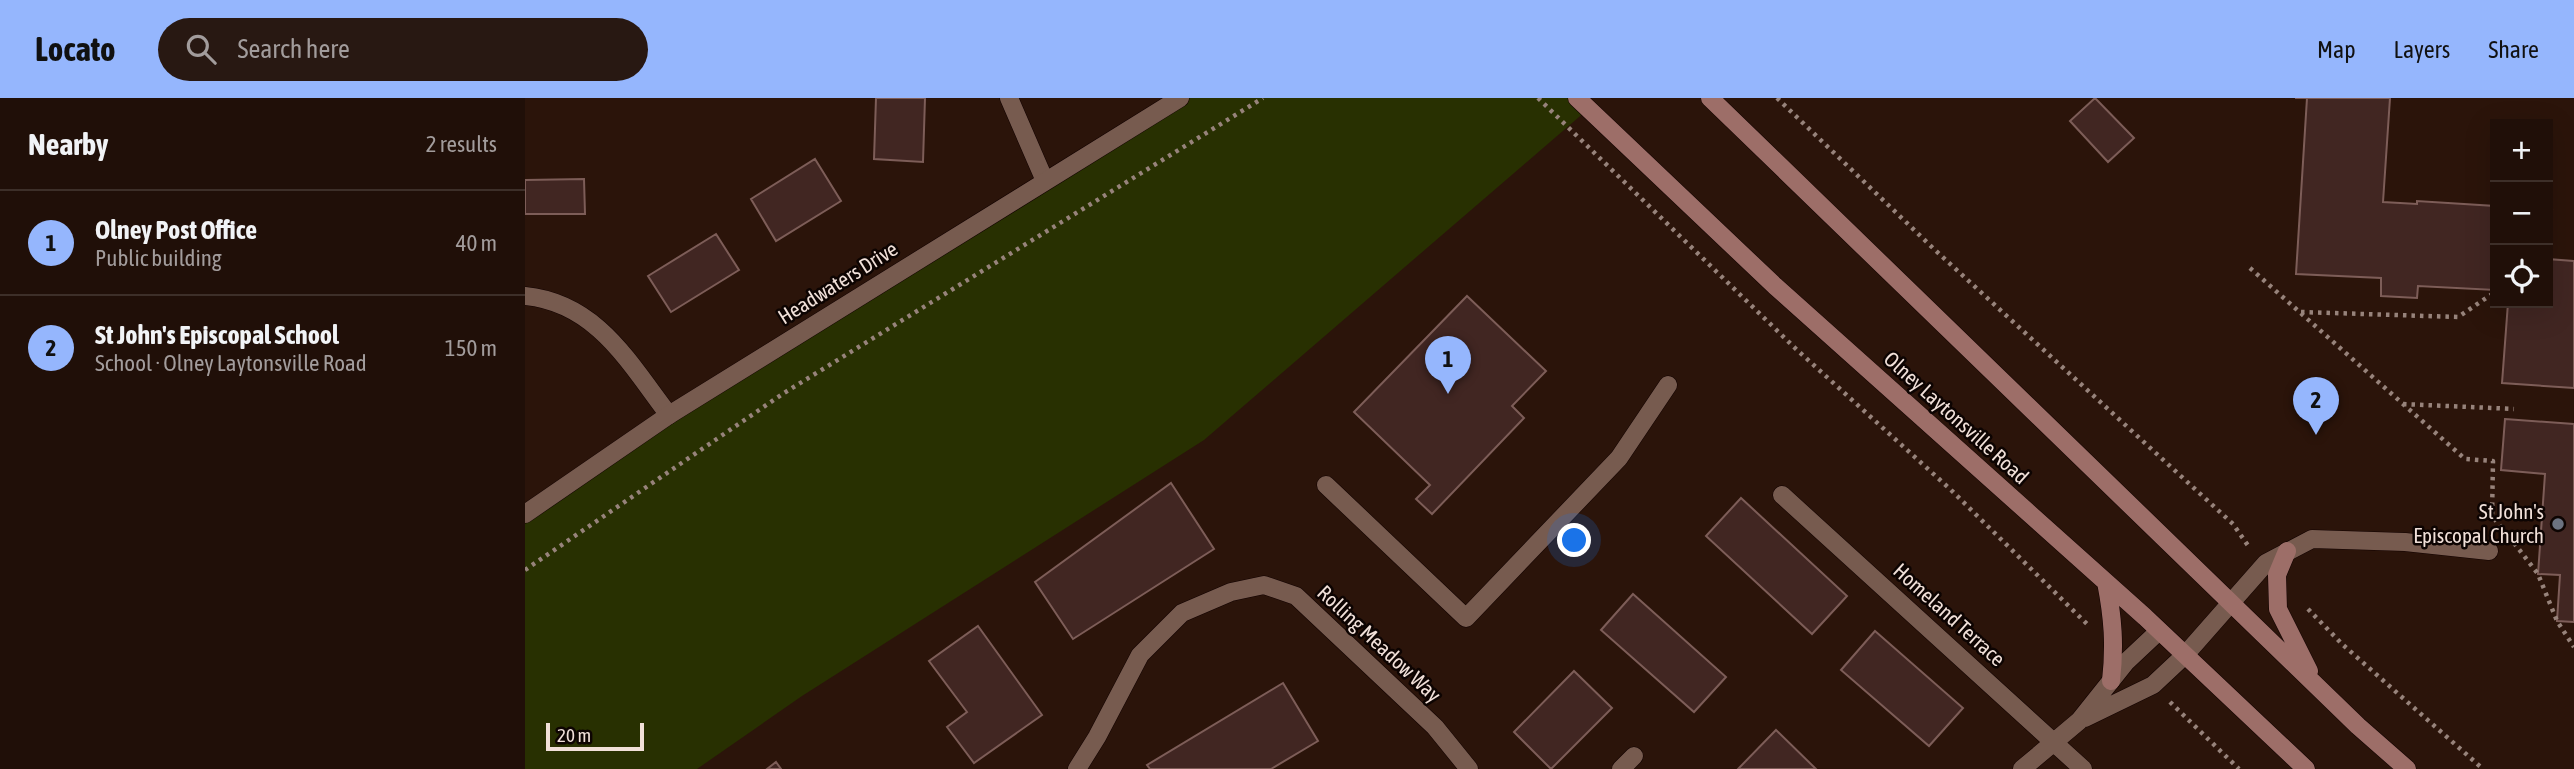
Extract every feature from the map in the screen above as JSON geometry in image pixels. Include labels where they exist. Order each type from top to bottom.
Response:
[{"type":"main road","name":"Olney Laytonsville Road","points":[[1577,98],[1775,286],[2106,582],[2307,769]]},
{"type":"main road","points":[[1710,98],[2358,726],[2407,769]]},
{"type":"main road","points":[[2287,551],[2271,569],[2278,609],[2315,684]]},
{"type":"main road","points":[[2106,582],[2113,619],[2111,681]]},
{"type":"street","points":[[1009,98],[1045,181]]},
{"type":"street","name":"Headwaters Drive","points":[[525,514],[669,415],[1180,98]]},
{"type":"street","points":[[525,296],[547,298],[578,312],[608,335],[669,415]]},
{"type":"street","points":[[1326,485],[1466,618],[1619,458],[1668,385]]},
{"type":"street","name":"Homeland Terrace","points":[[1782,495],[2084,769]]},
{"type":"street","points":[[2287,551],[2312,539],[2406,542],[2489,551]]},
{"type":"street","points":[[2079,720],[2153,685],[2185,654],[2231,601],[2271,569]]},
{"type":"street","name":"Rolling Meadow Way","points":[[1077,769],[1097,737],[1140,654],[1182,613],[1231,592],[1264,585],[1296,596],[1435,727],[1469,769]]},
{"type":"street","points":[[2022,769],[2079,720],[2126,662],[2159,631]]},
{"type":"street","points":[[1621,769],[1634,756]]},
{"type":"path","points":[[525,570],[784,393],[1263,98]]},
{"type":"path","points":[[1538,98],[1796,349],[1950,489],[2114,651]]},
{"type":"path","points":[[1777,98],[1935,250],[2233,524],[2248,545],[2342,644],[2483,769]]},
{"type":"path","points":[[2250,268],[2465,459],[2493,461],[2492,516],[2539,574],[2557,621],[2574,647]]},
{"type":"path","points":[[2300,312],[2458,317],[2490,295]]},
{"type":"path","points":[[2402,404],[2514,409]]},
{"type":"path","points":[[2153,685],[2239,769]]},
{"type":"green space","points":[[1180,98],[1572,98],[1586,111],[1204,440],[802,696],[697,769],[525,769],[525,514]]},
{"type":"building","points":[[876,98],[925,98],[923,162],[874,159]]},
{"type":"building","points":[[2095,98],[2134,138],[2108,162],[2070,121]]},
{"type":"building","points":[[2307,98],[2390,98],[2383,202],[2417,204],[2417,201],[2490,206],[2490,290],[2418,286],[2417,298],[2381,296],[2381,278],[2296,274]]},
{"type":"building","points":[[815,159],[841,201],[776,241],[751,199]]},
{"type":"building","points":[[584,179],[585,214],[525,214],[525,180]]},
{"type":"building","points":[[716,234],[739,270],[671,312],[648,276]]},
{"type":"building","points":[[2553,259],[2574,261],[2574,388],[2502,383],[2508,308],[2553,308]]},
{"type":"building","points":[[1467,296],[1546,371],[1512,406],[1524,418],[1432,514],[1416,499],[1430,485],[1354,412]]},
{"type":"building","name":"St John's Episcopal Church","points":[[2505,419],[2574,424],[2574,622],[2557,621],[2560,575],[2538,574],[2545,474],[2501,470]]},
{"type":"building","points":[[1171,483],[1214,549],[1073,639],[1035,582]]},
{"type":"building","points":[[1741,498],[1847,596],[1812,634],[1706,536]]},
{"type":"building","points":[[1633,594],[1726,677],[1694,712],[1601,630]]},
{"type":"building","points":[[978,626],[1042,715],[974,763],[947,727],[967,712],[929,661]]},
{"type":"building","points":[[1875,631],[1963,708],[1929,746],[1841,670]]},
{"type":"building","points":[[1574,671],[1612,708],[1551,769],[1514,732]]},
{"type":"building","points":[[1283,683],[1318,741],[1271,769],[1150,769],[1147,765]]},
{"type":"building","points":[[1776,730],[1816,769],[1738,769]]},
{"type":"building","points":[[776,762],[781,769],[767,769]]},
{"type":"place","name":"Olney Post Office","points":[[1448,394]]},
{"type":"place","name":"St John's Episcopal School","points":[[2316,435]]},
{"type":"place","name":"St John's Episcopal Church","points":[[2558,524]]}]
